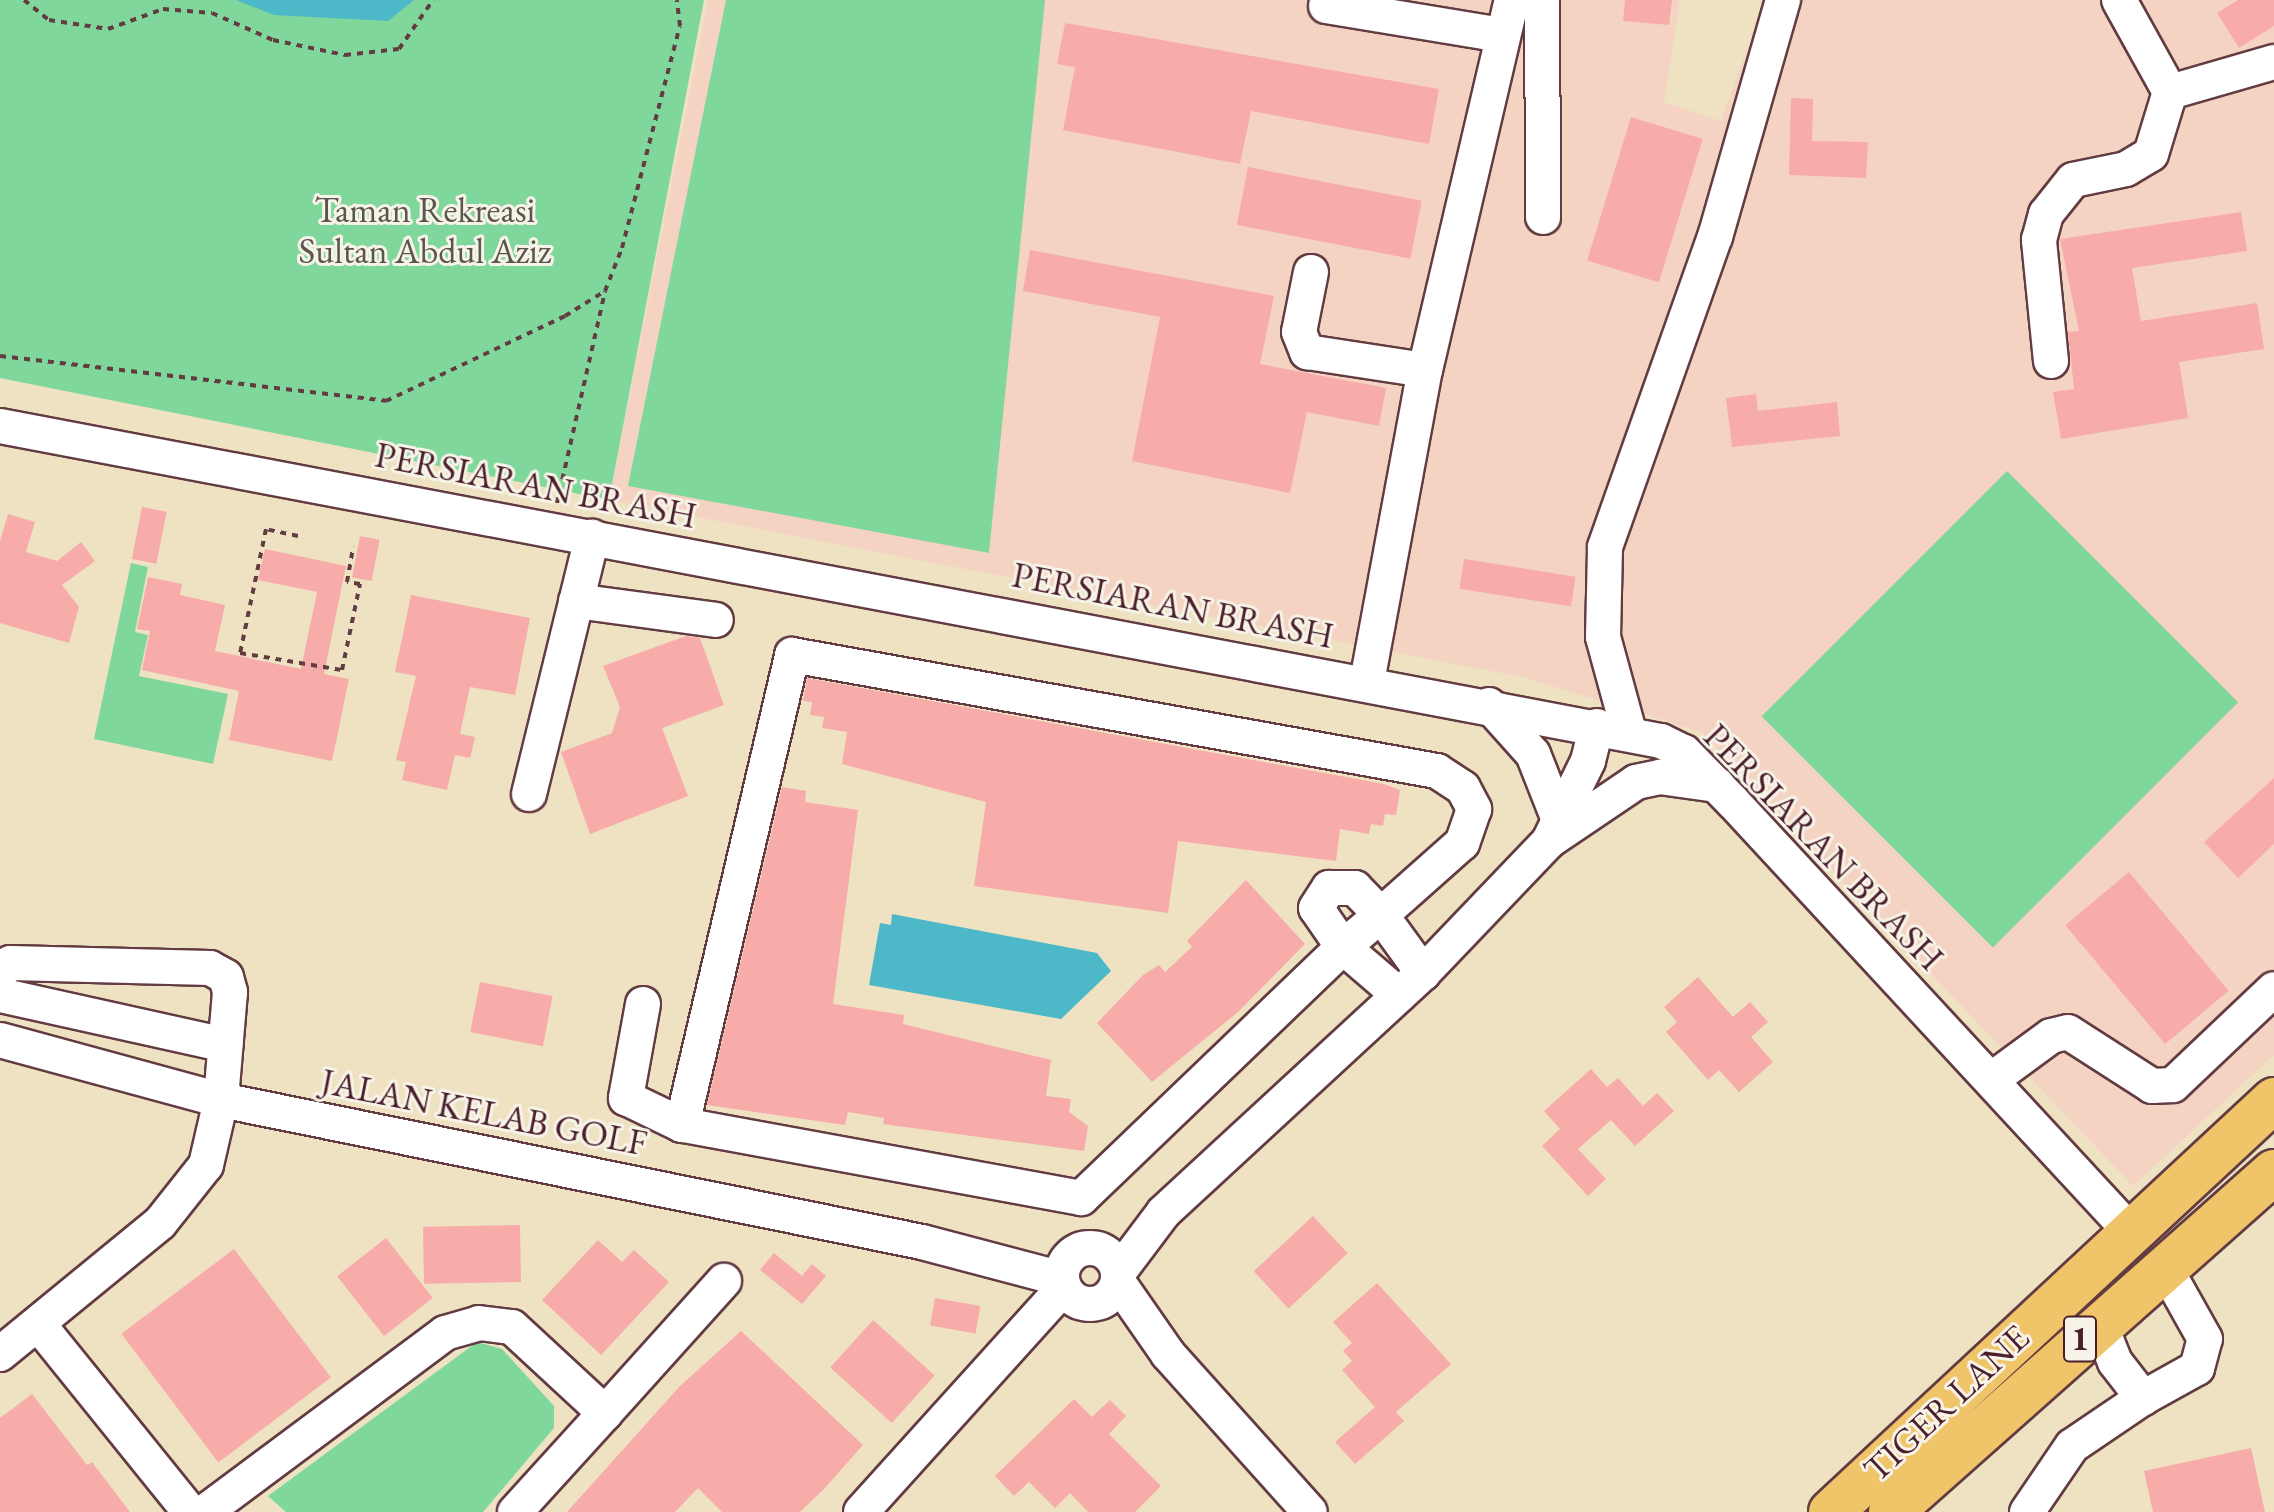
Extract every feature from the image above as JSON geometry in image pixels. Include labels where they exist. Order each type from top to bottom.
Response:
[{"type":"main road","name":"TIGER LANE","points":[[1831,1512],[2274,1100]]},
{"type":"main road","name":"TIGER LANE","points":[[1891,1512],[2099,1322],[2274,1172]]},
{"type":"street","points":[[1367,682],[1425,370],[1512,0]]},
{"type":"street","points":[[1542,0],[1543,217]]},
{"type":"street","points":[[861,1512],[1005,1358],[1088,1278],[1411,984],[1558,820],[1588,761],[1598,726],[1605,547],[1715,237],[1783,0]]},
{"type":"street","points":[[2051,361],[2039,240],[2046,214],[2073,180],[2126,169],[2151,154],[2170,92],[2119,0]]},
{"type":"street","points":[[1326,6],[1502,35]]},
{"type":"street","points":[[2170,92],[2274,62]]},
{"type":"street","points":[[1311,272],[1299,332],[1307,352],[1425,370]]},
{"type":"street","name":"PERSIARAN BRASH","points":[[0,426],[1598,726],[1684,752],[2130,1231]]},
{"type":"street","points":[[529,794],[592,537]]},
{"type":"street","points":[[576,601],[716,620]]},
{"type":"street","points":[[643,1004],[626,1098],[682,1125],[1081,1198],[1471,826],[1474,809],[1463,788],[1437,771],[792,655],[682,1125]]},
{"type":"street","points":[[1489,705],[1533,754],[1558,820]]},
{"type":"street","points":[[1558,820],[1636,782],[1660,777],[1717,785]]},
{"type":"street","points":[[1329,888],[1355,888],[1381,915],[1411,984],[1343,947],[1317,917],[1329,888]]},
{"type":"street","points":[[0,972],[10,963],[210,968],[226,977],[230,992],[221,1100],[206,1165],[160,1223],[0,1354]]},
{"type":"street","points":[[1991,1080],[2051,1036],[2068,1032],[2152,1086],[2173,1085],[2274,989]]},
{"type":"street","points":[[0,995],[226,1045]]},
{"type":"street","name":"JALAN KELAB GOLF","points":[[0,1040],[221,1100],[1088,1278]]},
{"type":"street","points":[[2027,1512],[2072,1446],[2143,1398],[2197,1368],[2204,1354],[2205,1339],[2164,1266]]},
{"type":"street","points":[[1088,1278],[1168,1354],[1310,1512]]},
{"type":"street","points":[[515,1512],[724,1281]]},
{"type":"street","points":[[2099,1322],[2115,1362],[2143,1398]]},
{"type":"street","points":[[205,1512],[445,1333],[479,1323],[512,1327],[605,1413]]},
{"type":"street","points":[[39,1325],[190,1512]]},
{"type":"path","points":[[24,0],[49,20],[108,29],[163,9],[212,13],[273,40],[345,55],[399,49],[433,0]]},
{"type":"path","points":[[552,529],[605,291],[680,26],[677,0]]},
{"type":"path","points":[[0,356],[386,401],[605,291]]},
{"type":"path","points":[[298,536],[266,529],[240,653],[342,670],[360,584],[347,582],[353,547]]},
{"type":"shaded area","points":[[708,0],[1680,0],[1664,102],[1721,121],[1765,0],[2274,0],[2274,1055],[2133,1186],[1701,732],[1522,677],[609,500]]},
{"type":"green space","name":"Taman Rekreasi Sultan Abdul Aziz","points":[[0,0],[704,0],[609,500],[0,378]]},
{"type":"green space","points":[[726,0],[1045,0],[989,553],[628,486]]},
{"type":"green space","points":[[2007,471],[2238,702],[1993,948],[1762,716]]},
{"type":"green space","points":[[131,563],[148,567],[135,632],[148,635],[139,676],[228,694],[213,764],[94,739]]},
{"type":"green space","points":[[477,1342],[502,1349],[554,1406],[554,1428],[483,1512],[286,1512],[268,1496]]},
{"type":"water","points":[[236,0],[414,0],[388,21],[274,15]]},
{"type":"water","points":[[892,914],[1097,953],[1111,971],[1061,1019],[869,985],[880,923],[891,925]]},
{"type":"building","points":[[1625,0],[1672,0],[1669,25],[1623,21]]},
{"type":"building","points":[[2238,0],[2274,0],[2274,26],[2239,48],[2217,13]]},
{"type":"building","points":[[1065,23],[1439,89],[1429,144],[1251,111],[1240,164],[1063,130],[1075,67],[1057,64]]},
{"type":"building","points":[[1791,98],[1813,99],[1812,141],[1868,142],[1866,178],[1789,175]]},
{"type":"building","points":[[1631,117],[1703,139],[1659,282],[1587,260]]},
{"type":"building","points":[[1248,167],[1422,201],[1410,259],[1237,225]]},
{"type":"building","points":[[2241,212],[2247,251],[2132,268],[2141,321],[2257,303],[2264,349],[2179,362],[2188,418],[2061,439],[2053,392],[2074,389],[2068,332],[2079,331],[2060,239]]},
{"type":"building","points":[[1030,250],[1274,296],[1260,364],[1386,388],[1379,426],[1307,412],[1290,493],[1132,461],[1160,317],[1023,291]]},
{"type":"building","points":[[1756,394],[1758,411],[1837,402],[1840,436],[1732,447],[1726,398]]},
{"type":"building","points":[[142,507],[167,512],[156,564],[132,559]]},
{"type":"building","points":[[8,514],[35,522],[26,552],[57,561],[81,542],[95,561],[62,585],[79,607],[69,643],[0,623],[0,541]]},
{"type":"building","points":[[360,536],[380,540],[372,581],[352,577]]},
{"type":"building","points":[[265,549],[346,566],[324,674],[349,679],[332,761],[229,740],[239,691],[142,670],[150,631],[137,629],[148,577],[182,584],[180,595],[225,605],[215,651],[301,669],[317,592],[258,580]]},
{"type":"building","points":[[1464,559],[1576,577],[1571,606],[1459,589]]},
{"type":"building","points":[[411,595],[530,618],[515,695],[470,687],[460,734],[475,737],[470,758],[455,755],[447,790],[402,780],[406,762],[396,760],[416,676],[395,672]]},
{"type":"building","points":[[686,636],[700,638],[724,705],[662,728],[688,796],[590,834],[561,752],[612,733],[620,707],[603,666]]},
{"type":"building","points":[[807,678],[1384,784],[1400,790],[1396,815],[1385,814],[1383,826],[1371,824],[1369,834],[1340,829],[1336,861],[1178,841],[1168,913],[974,886],[986,802],[842,764],[847,732],[822,728],[824,717],[810,715],[812,702],[803,701]]},
{"type":"building","points":[[2274,778],[2274,844],[2238,878],[2204,842]]},
{"type":"building","points":[[782,787],[806,791],[805,802],[858,810],[833,1004],[904,1015],[903,1024],[1051,1060],[1046,1096],[1071,1099],[1069,1112],[1088,1126],[1084,1151],[883,1124],[884,1118],[848,1112],[845,1125],[707,1105]]},
{"type":"building","points":[[2129,872],[2229,991],[2165,1044],[2065,925]]},
{"type":"building","points":[[1246,880],[1305,944],[1238,1012],[1152,1082],[1097,1023],[1143,975],[1159,965],[1165,972],[1192,947],[1187,941]]},
{"type":"building","points":[[1698,977],[1733,1017],[1750,1002],[1768,1022],[1751,1037],[1773,1062],[1739,1092],[1719,1070],[1708,1080],[1666,1032],[1677,1022],[1664,1007]]},
{"type":"building","points":[[480,982],[553,996],[543,1046],[470,1032]]},
{"type":"building","points":[[1591,1069],[1607,1087],[1618,1078],[1643,1106],[1657,1093],[1674,1111],[1635,1146],[1611,1120],[1578,1149],[1606,1179],[1588,1196],[1542,1146],[1560,1129],[1544,1111]]},
{"type":"building","points":[[1313,1216],[1348,1253],[1289,1309],[1254,1271]]},
{"type":"building","points":[[520,1225],[521,1282],[424,1284],[423,1227]]},
{"type":"building","points":[[386,1238],[433,1298],[384,1336],[337,1276]]},
{"type":"building","points":[[598,1240],[622,1262],[634,1250],[669,1282],[601,1355],[542,1300]]},
{"type":"building","points":[[234,1249],[331,1378],[218,1462],[121,1334]]},
{"type":"building","points":[[774,1253],[802,1276],[812,1264],[826,1276],[802,1304],[760,1270]]},
{"type":"building","points":[[1377,1283],[1451,1364],[1396,1412],[1404,1421],[1355,1464],[1335,1442],[1375,1407],[1342,1370],[1352,1361],[1343,1351],[1352,1343],[1333,1322]]},
{"type":"building","points":[[935,1298],[980,1306],[975,1334],[930,1326]]},
{"type":"building","points":[[873,1320],[935,1376],[892,1423],[830,1368]]},
{"type":"building","points":[[741,1331],[863,1445],[824,1489],[800,1512],[722,1512],[698,1488],[675,1512],[567,1512],[680,1386]]},
{"type":"building","points":[[32,1394],[87,1465],[92,1462],[130,1512],[0,1512],[0,1418]]},
{"type":"building","points":[[1074,1399],[1092,1417],[1110,1400],[1126,1416],[1109,1434],[1161,1486],[1135,1512],[1088,1512],[1070,1493],[1055,1508],[1029,1482],[1014,1496],[995,1476]]},
{"type":"building","points":[[2251,1448],[2265,1512],[2153,1512],[2144,1471]]}]
